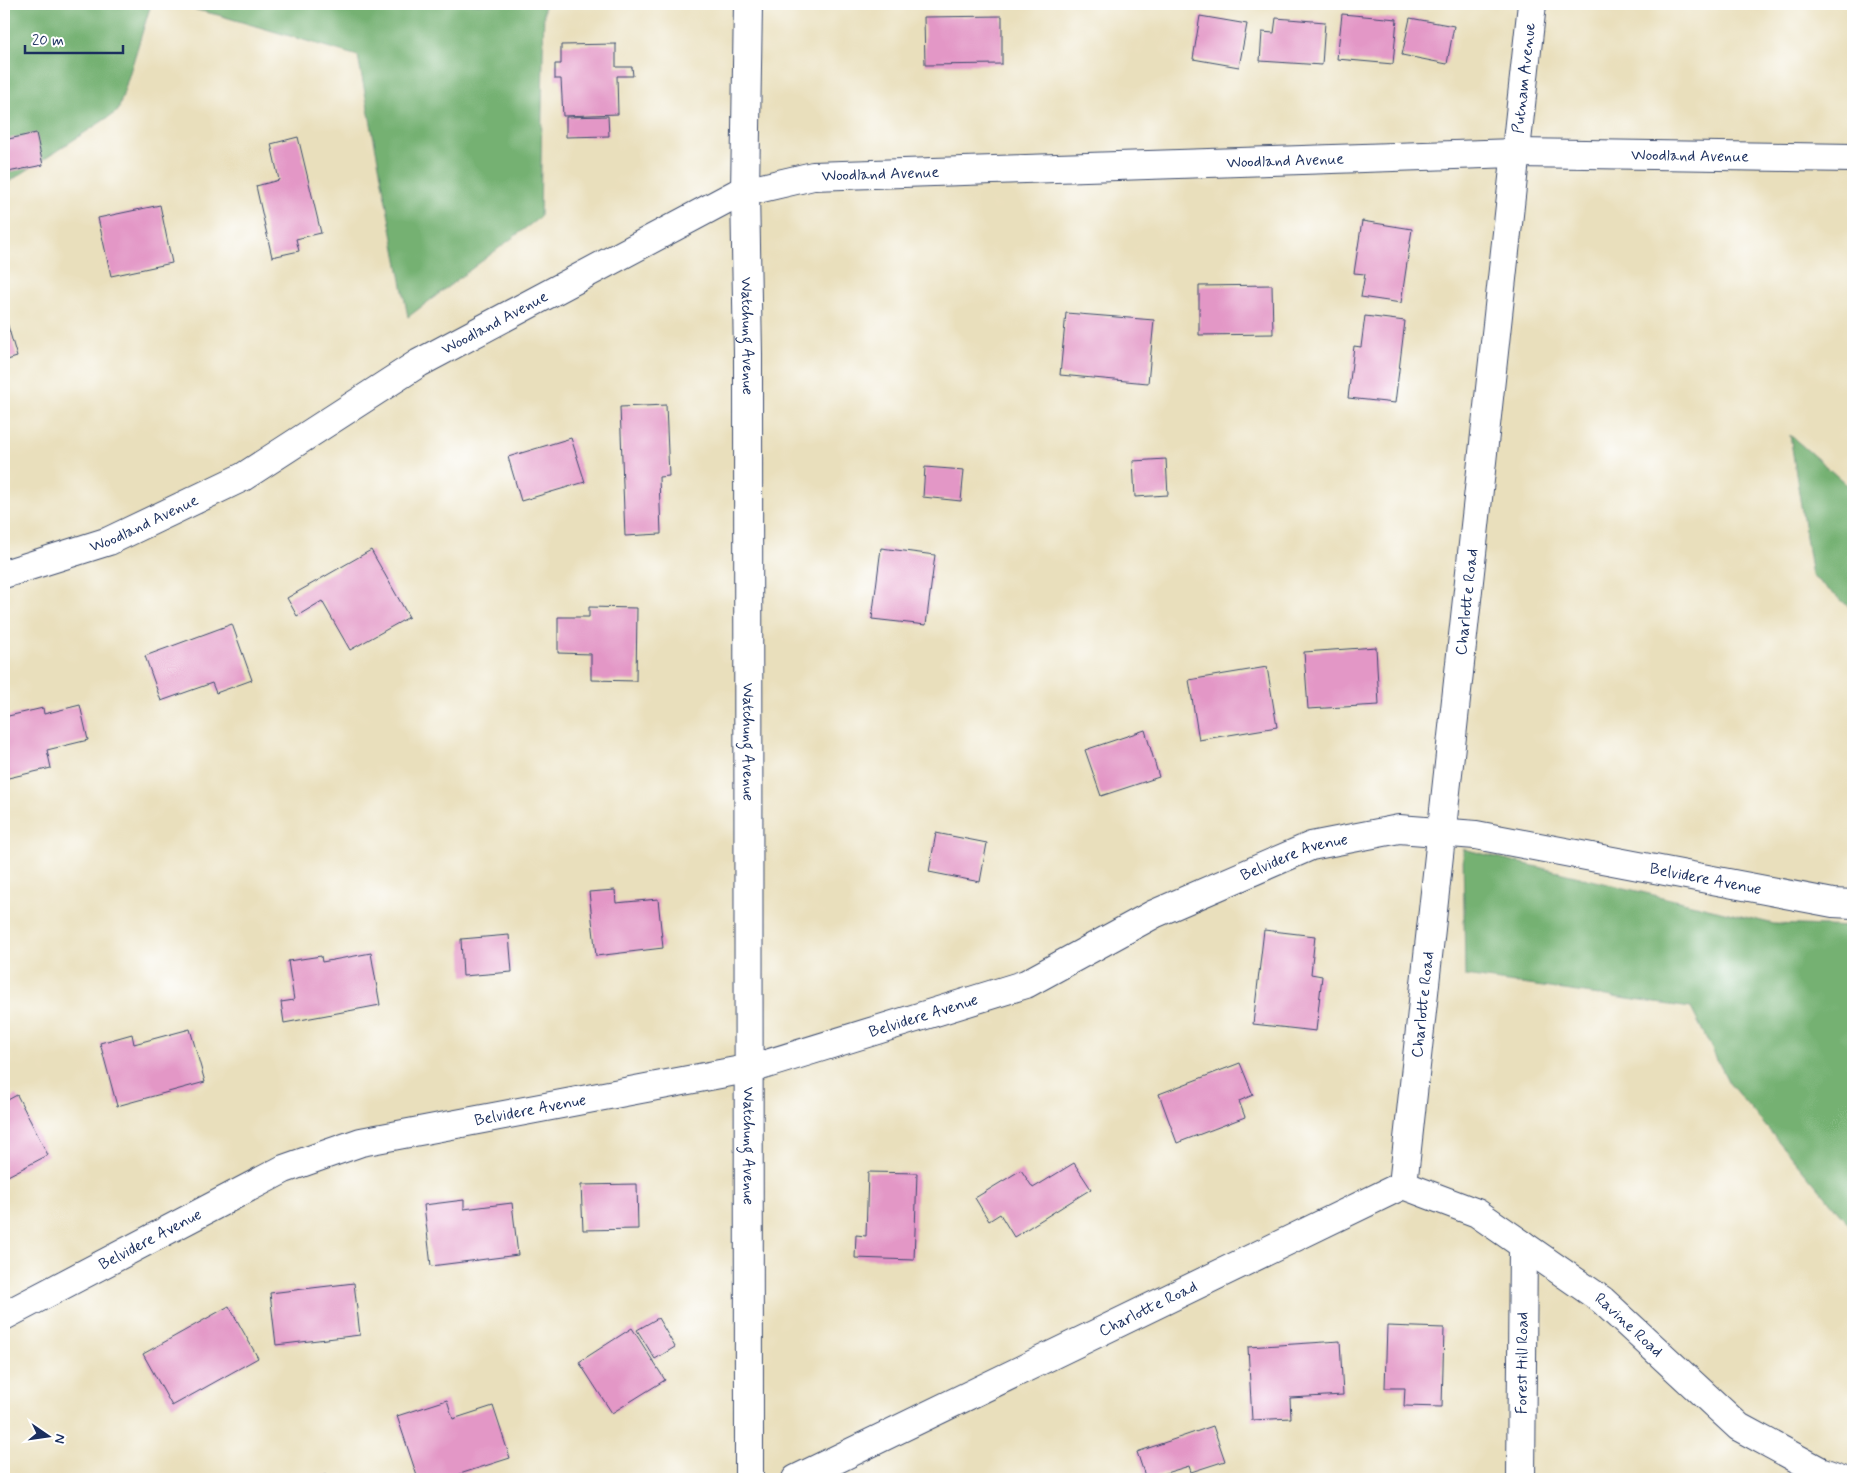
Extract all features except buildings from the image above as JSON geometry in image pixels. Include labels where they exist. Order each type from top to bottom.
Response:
[{"type":"street","name":"Watchung Avenue","points":[[748,4],[745,191],[748,355],[749,1479]]},
{"type":"street","name":"Putnam Avenue","points":[[1515,152],[1532,4]]},
{"type":"street","name":"Woodland Avenue","points":[[4,574],[110,541],[243,477],[418,363],[745,191],[813,176],[1515,152],[1853,158]]},
{"type":"street","name":"Charlotte Road","points":[[796,1479],[1403,1185],[1515,152]]},
{"type":"street","name":"Belvidere Avenue","points":[[4,1316],[284,1170],[361,1142],[748,1069],[1026,984],[1154,914],[1311,846],[1399,829],[1476,835],[1833,903],[1853,904]]},
{"type":"street","name":"Ravine Road","points":[[1403,1185],[1477,1213],[1602,1300],[1739,1427],[1820,1471],[1842,1479]]},
{"type":"street","name":"Forest Hill Road","points":[[1521,1479],[1523,1245]]},
{"type":"green space","points":[[4,4],[151,4],[118,111],[4,185]]},
{"type":"green space","points":[[171,4],[544,4],[540,217],[408,317],[358,56],[218,15]]},
{"type":"green space","points":[[1790,435],[1853,490],[1853,610],[1812,576]]},
{"type":"green space","points":[[1463,849],[1774,924],[1853,927],[1853,1229],[1729,1083],[1691,1008],[1465,976]]}]
